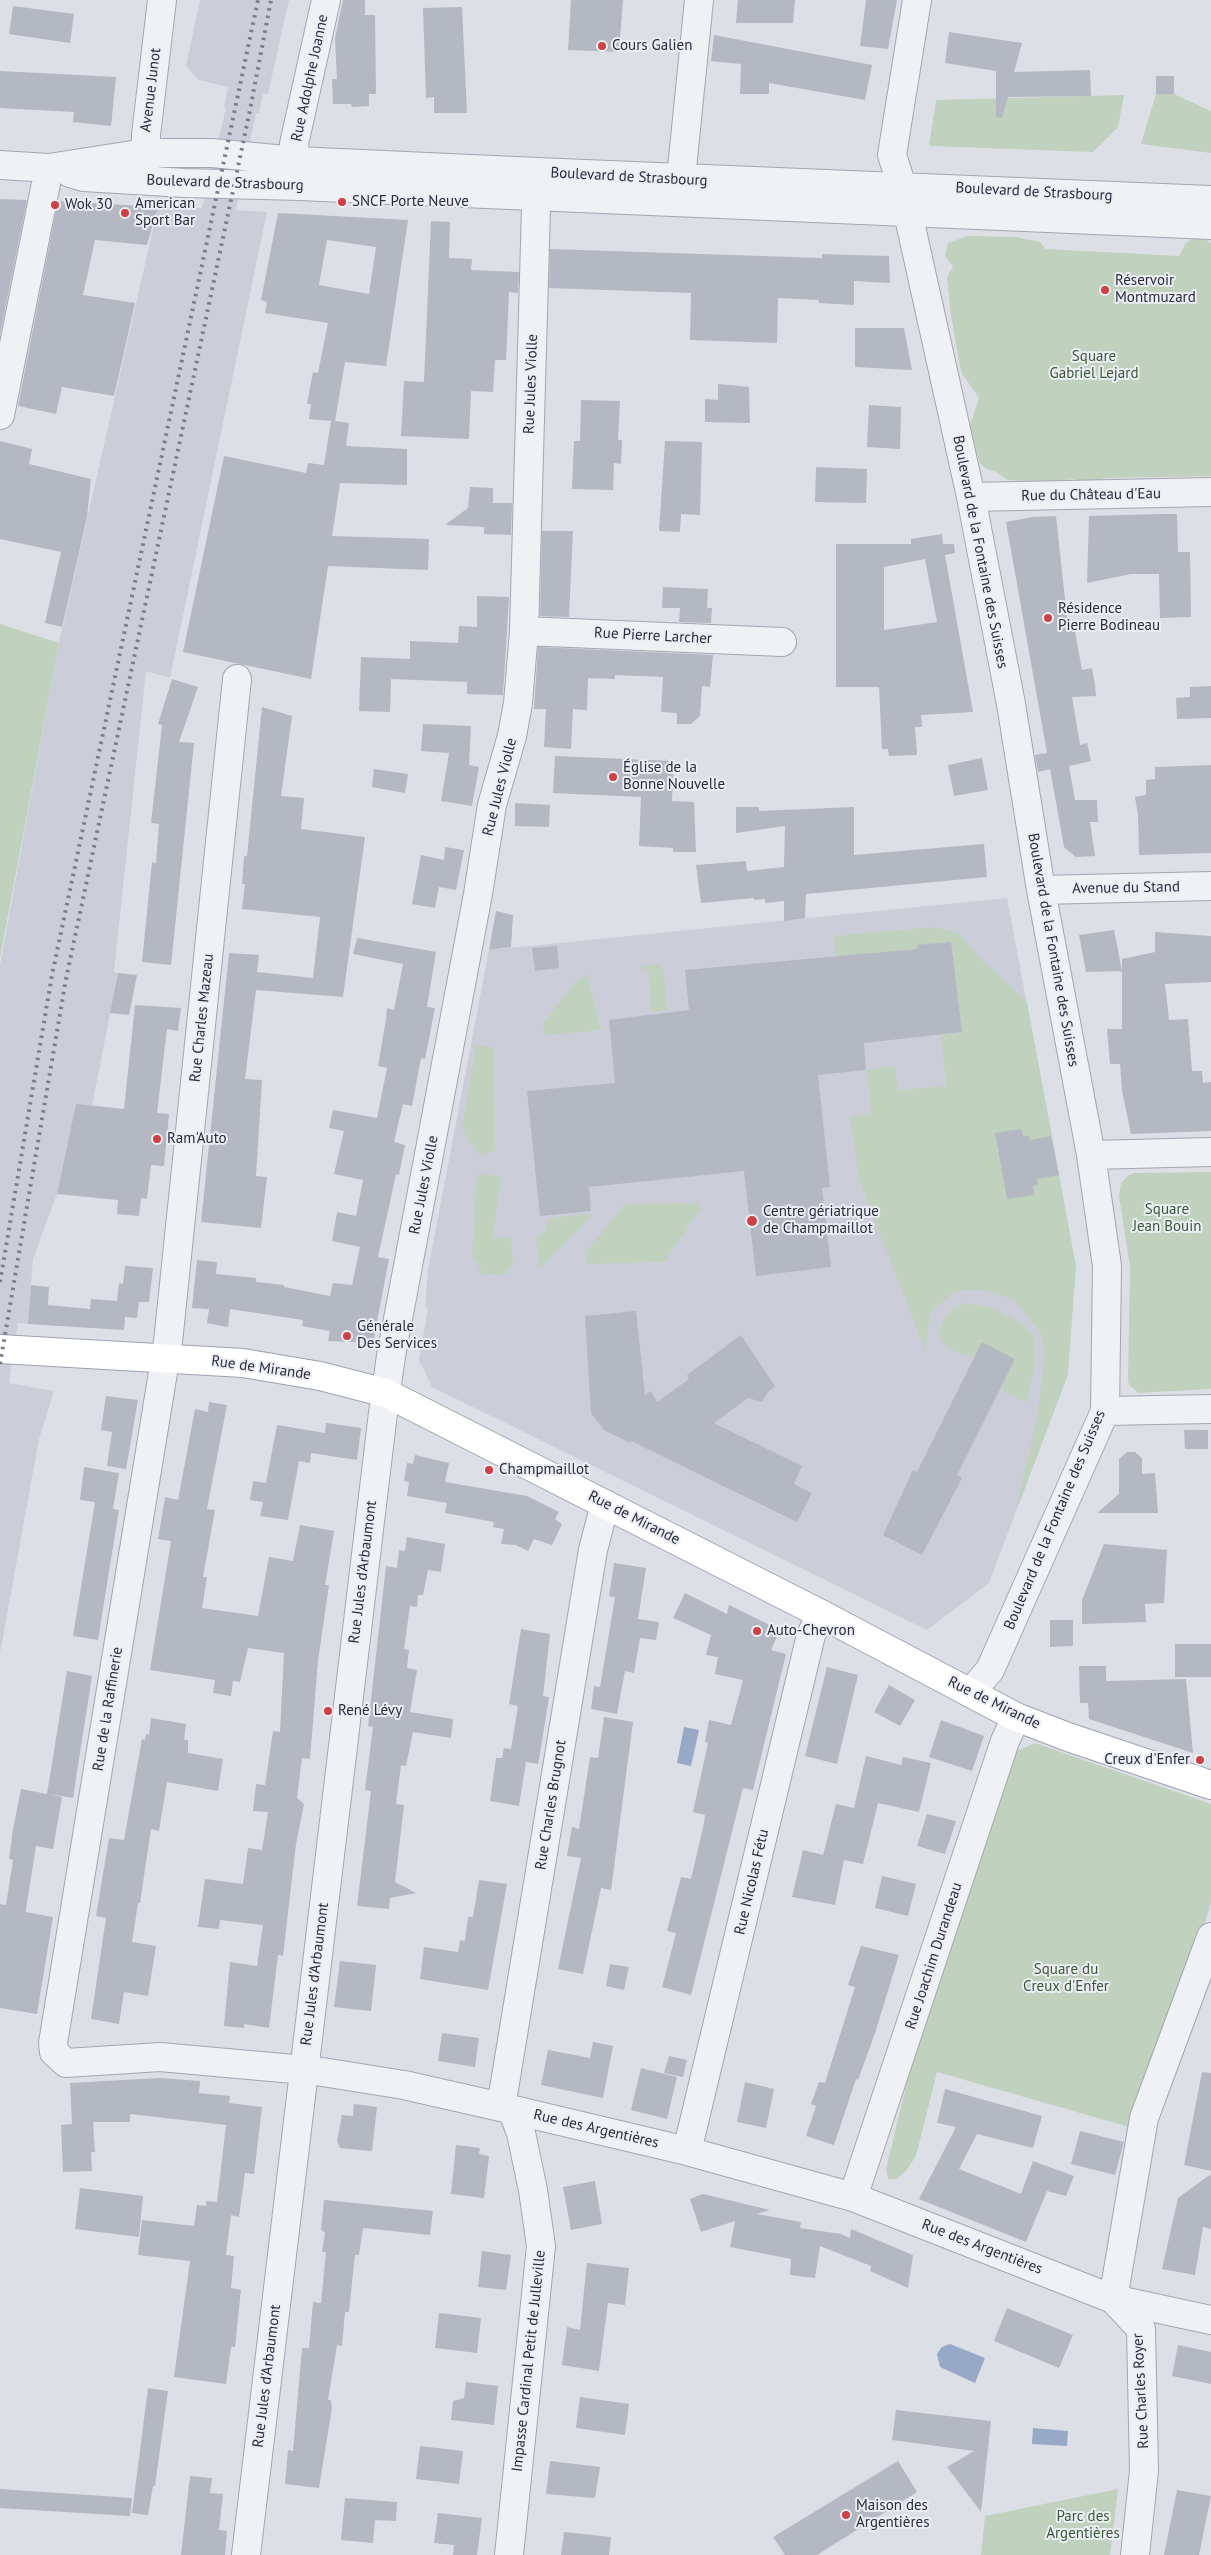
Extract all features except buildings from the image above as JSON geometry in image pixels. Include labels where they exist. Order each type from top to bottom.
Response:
[{"type":"main road","name":"Rue de Mirande","points":[[0,1349],[166,1358],[283,1369],[386,1393],[821,1614],[1016,1716],[1068,1737],[1211,1785]]},
{"type":"street","name":"Avenue Junot","points":[[144,180],[145,153],[162,0]]},
{"type":"street","name":"Rue Adolphe Joanne","points":[[298,173],[294,144],[326,0]]},
{"type":"street","points":[[680,191],[699,0]]},
{"type":"street","name":"Boulevard de la Fontaine des Suisses","points":[[917,0],[892,155],[905,199],[971,497],[1011,704],[1041,890],[1091,1155],[1107,1266],[1105,1411],[990,1670],[970,1693]]},
{"type":"street","name":"Boulevard de Strasbourg","points":[[49,168],[145,153],[212,153],[298,173]]},
{"type":"street","name":"Boulevard de Strasbourg","points":[[0,165],[49,168],[84,177],[144,180],[298,173],[680,191],[905,199],[1211,200]]},
{"type":"street","points":[[0,415],[49,168]]},
{"type":"street","name":"Rue Jules Violle","points":[[386,1393],[478,894],[492,805],[512,736],[524,630],[536,184]]},
{"type":"street","name":"Boulevard de Strasbourg","points":[[905,199],[1211,225]]},
{"type":"street","name":"Rue du Château d'Eau","points":[[971,497],[1211,492]]},
{"type":"street","name":"Rue Pierre Larcher","points":[[524,630],[782,642]]},
{"type":"street","name":"Rue Charles Mazeau","points":[[166,1358],[237,679]]},
{"type":"street","name":"Avenue du Stand","points":[[1041,890],[1211,886]]},
{"type":"street","points":[[1091,1155],[1211,1152]]},
{"type":"street","name":"Rue de la Raffinerie","points":[[59,2058],[54,2052],[53,2043],[166,1358]]},
{"type":"street","name":"Rue Jules d'Arbaumont","points":[[246,2555],[386,1393]]},
{"type":"street","points":[[1105,1411],[1211,1409]]},
{"type":"street","name":"Rue Charles Brugnot","points":[[507,2108],[593,1550],[605,1504]]},
{"type":"street","name":"Rue Nicolas Fétu","points":[[687,2151],[811,1635],[821,1614]]},
{"type":"street","name":"Rue Joachim Durandeau","points":[[853,2197],[1005,1741],[1016,1716]]},
{"type":"street","points":[[1113,2299],[1144,2118],[1211,1937]]},
{"type":"street","name":"Rue des Argentières","points":[[59,2058],[66,2063],[160,2057],[190,2058],[303,2070],[404,2085],[507,2108],[687,2151],[853,2197],[1113,2299],[1211,2320]]},
{"type":"street","name":"Impasse Cardinal Petit de Julleville","points":[[507,2108],[521,2133],[533,2190],[541,2246],[508,2555]]},
{"type":"street","name":"Rue Charles Royer","points":[[1113,2299],[1141,2329],[1144,2470],[1135,2555]]},
{"type":"shaded area","points":[[200,0],[289,0],[268,94],[263,94],[259,113],[256,113],[236,210],[267,212],[170,678],[146,671],[114,972],[118,973],[92,1106],[76,1105],[57,1194],[33,1259],[28,1324],[18,1323],[9,1383],[54,1391],[39,1439],[0,1653],[0,965],[59,643],[158,207],[202,208],[226,108],[224,107],[228,87],[199,80],[186,66]]},
{"type":"shaded area","name":"Centre gériatrique de Champmaillot","points":[[1007,898],[1059,1175],[1068,1374],[989,1583],[927,1630],[432,1387],[419,1360],[428,1308],[425,1307],[428,1270],[489,950]]},
{"type":"green space","points":[[1156,94],[1174,94],[1211,111],[1211,153],[1141,144]]},
{"type":"green space","points":[[1124,95],[1118,127],[1093,152],[929,146],[936,100]]},
{"type":"green space","name":"Square Gabriel Lejard","points":[[1198,235],[1211,243],[1211,476],[1103,478],[1095,487],[1081,484],[1073,479],[1051,482],[1007,480],[995,471],[986,469],[979,462],[970,425],[979,398],[961,372],[951,315],[947,278],[953,266],[945,256],[948,243],[968,236],[1017,237],[1040,242],[1045,249],[1179,256],[1186,243]]},
{"type":"green space","points":[[0,624],[59,643],[0,958]]},
{"type":"green space","points":[[932,927],[950,930],[961,935],[981,959],[1027,1002],[1076,1266],[1068,1374],[1019,1504],[1018,1501],[1037,1418],[1045,1353],[1041,1333],[1014,1300],[984,1290],[963,1290],[952,1293],[935,1308],[930,1316],[925,1350],[859,1180],[850,1116],[871,1114],[867,1070],[895,1066],[898,1090],[946,1086],[941,1035],[962,1032],[951,942],[918,945],[917,949],[836,957],[834,936]]},
{"type":"green space","points":[[659,964],[664,972],[667,1010],[652,1012],[648,970],[642,970],[642,966]]},
{"type":"green space","points":[[587,974],[601,1030],[547,1035],[543,1030],[543,1024],[576,981]]},
{"type":"green space","points":[[476,1045],[494,1048],[495,1150],[478,1155],[462,1128]]},
{"type":"green space","name":"Square Jean Bouin","points":[[1211,1172],[1211,1389],[1138,1393],[1129,1385],[1128,1380],[1130,1267],[1119,1196],[1121,1183],[1129,1175],[1135,1173]]},
{"type":"green space","points":[[477,1174],[501,1176],[493,1237],[511,1238],[513,1263],[505,1275],[483,1274],[472,1256]]},
{"type":"green space","points":[[697,1203],[700,1209],[664,1262],[588,1264],[585,1261],[585,1253],[625,1204]]},
{"type":"green space","points":[[594,1214],[539,1267],[536,1237],[545,1231],[550,1218]]},
{"type":"green space","points":[[966,1303],[994,1308],[1023,1325],[1034,1337],[1035,1365],[1026,1402],[1000,1390],[1015,1359],[974,1359],[950,1349],[941,1341],[939,1330],[944,1319],[952,1310]]},
{"type":"green space","name":"Square du Creux d'Enfer","points":[[1035,1743],[1211,1804],[1211,1903],[1148,2095],[1136,2129],[937,2072],[916,2156],[906,2171],[897,2179],[888,2179],[886,2169],[929,1991],[1008,1755]]},
{"type":"green space","name":"Parc des Argentières","points":[[1118,2489],[1110,2555],[981,2555],[985,2516]]},
{"type":"water","points":[[684,1727],[699,1730],[691,1766],[677,1763]]},
{"type":"water","points":[[950,2344],[985,2358],[975,2383],[940,2367],[937,2354],[942,2347]]},
{"type":"water","points":[[1033,2428],[1068,2431],[1067,2446],[1032,2444]]},
{"type":"railway","points":[[0,1282],[52,975],[258,0]]},
{"type":"railway","points":[[0,1364],[66,979],[249,115],[271,0]]},
{"type":"place","name":"Cours Galien","points":[[602,46]]},
{"type":"place","name":"SNCF Porte Neuve","points":[[342,202]]},
{"type":"place","name":"Wok 30","points":[[55,205]]},
{"type":"place","name":"American Sport Bar","points":[[125,213]]},
{"type":"place","name":"Réservoir Montmuzard","points":[[1105,290]]},
{"type":"place","name":"Résidence Pierre Bodineau","points":[[1048,618]]},
{"type":"place","name":"Église de la Bonne Nouvelle","points":[[613,777]]},
{"type":"place","name":"Ram'Auto","points":[[157,1139]]},
{"type":"place","name":"Centre gériatrique de Champmaillot","points":[[752,1221]]},
{"type":"place","name":"Générale Des Services","points":[[347,1336]]},
{"type":"place","name":"Champmaillot","points":[[489,1470]]},
{"type":"place","name":"Auto-Chevron","points":[[757,1631]]},
{"type":"place","name":"René Lévy","points":[[328,1711]]},
{"type":"place","name":"Creux d'Enfer","points":[[1200,1760]]},
{"type":"place","name":"Maison des Argentières","points":[[846,2515]]}]
